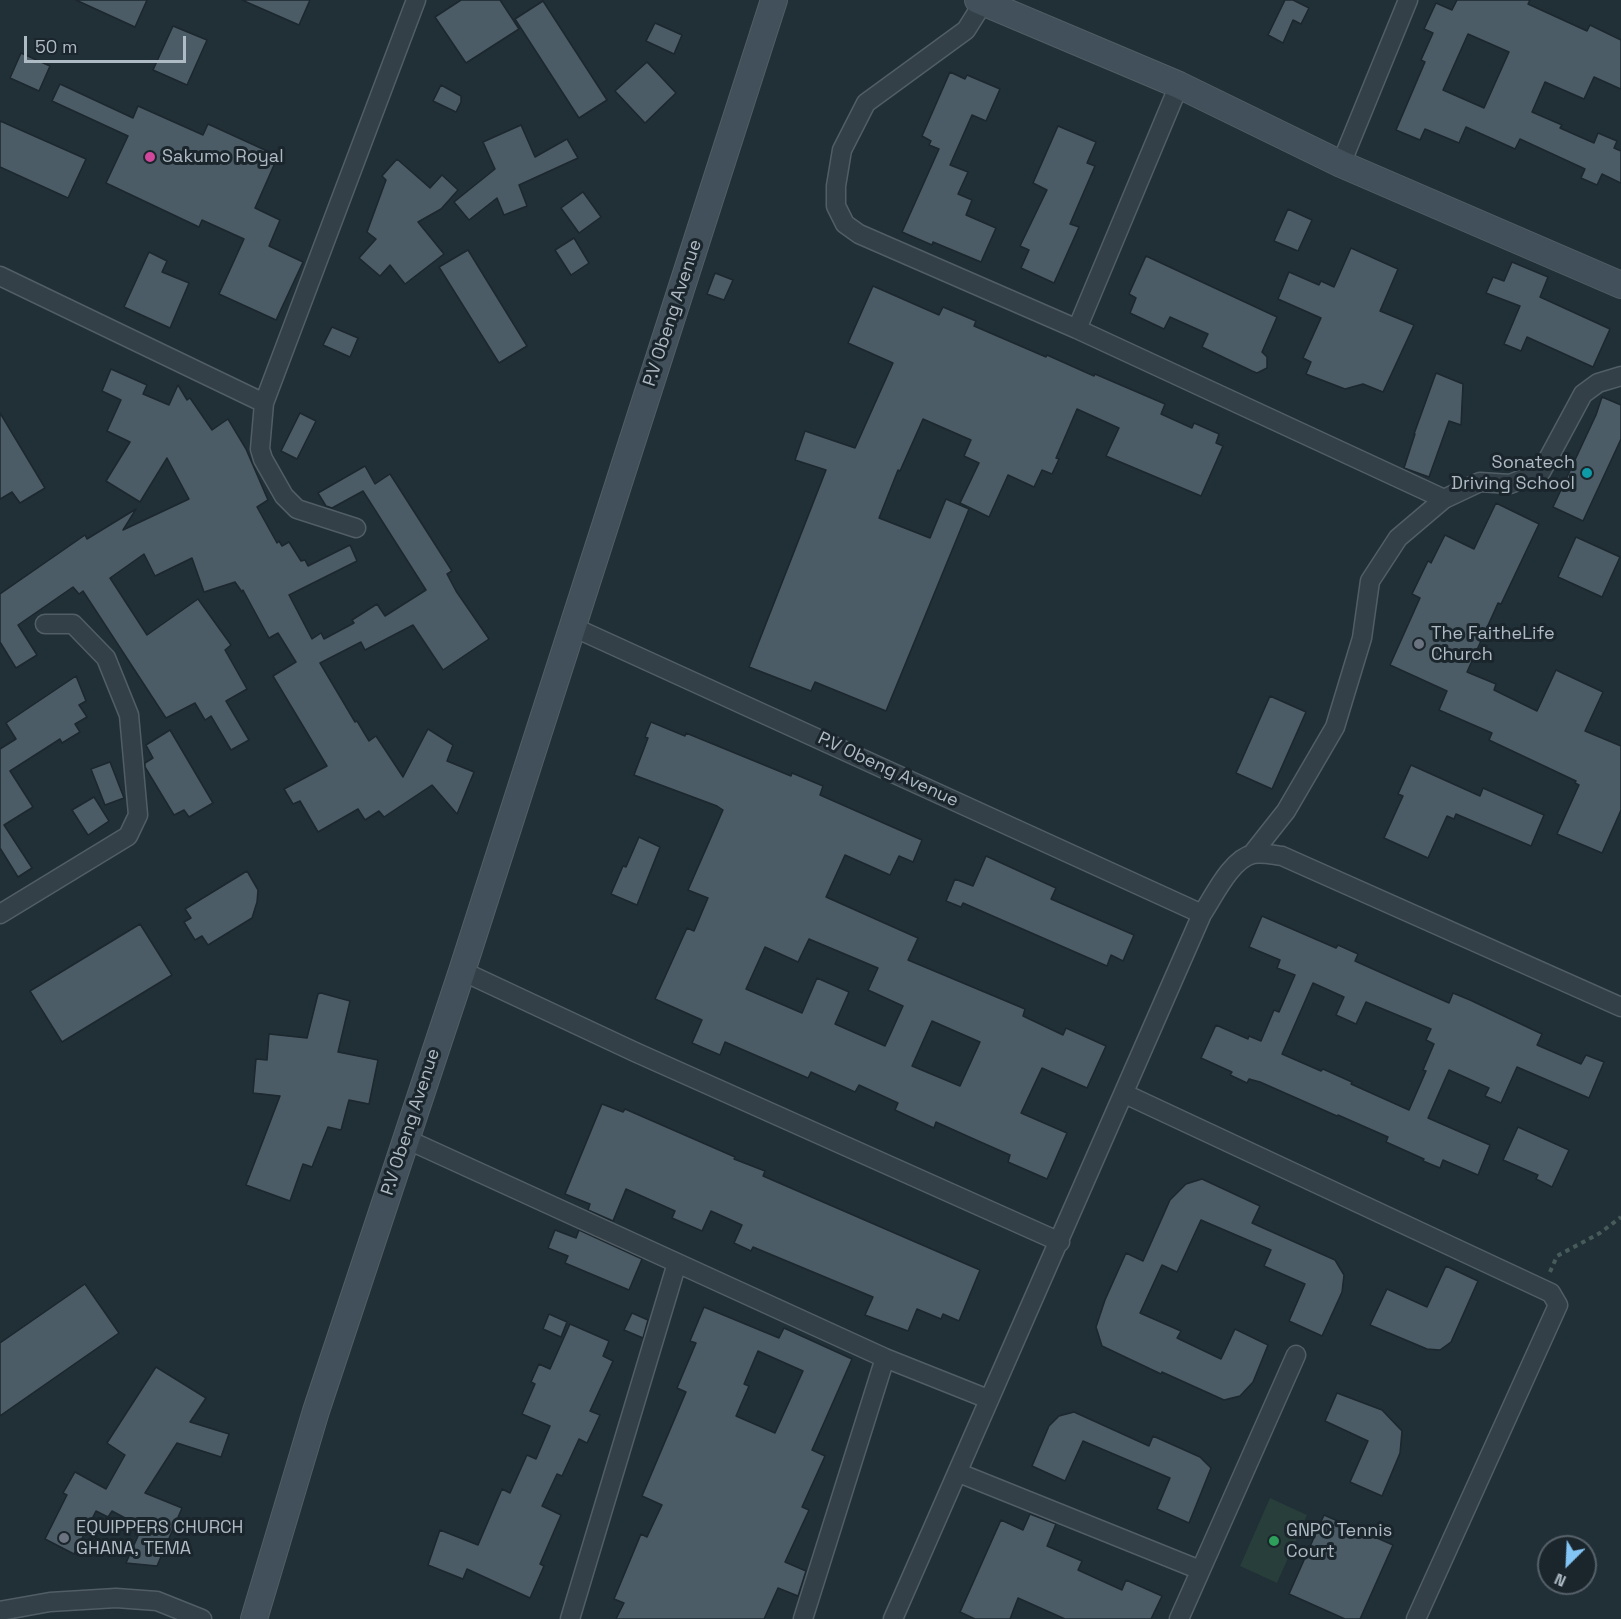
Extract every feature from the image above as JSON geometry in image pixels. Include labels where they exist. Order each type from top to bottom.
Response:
[{"type":"main road","name":"P.V Obeng Avenue","points":[[254,1619],[316,1411],[462,971],[774,0]]},
{"type":"main road","points":[[981,1],[1179,85],[1341,164],[1621,285]]},
{"type":"street","points":[[356,528],[297,509],[284,496],[263,459],[260,449],[264,403],[416,0]]},
{"type":"street","points":[[1341,164],[1408,0]]},
{"type":"street","points":[[981,1],[966,30],[866,103],[842,150],[836,186],[836,206],[845,224],[859,234],[1077,329],[1444,499]]},
{"type":"street","points":[[1077,329],[1179,85]]},
{"type":"street","points":[[0,276],[264,403]]},
{"type":"street","points":[[893,1619],[959,1473],[988,1399],[1060,1242],[1202,914],[1229,871],[1252,854],[1286,811],[1335,727],[1362,638],[1370,581],[1398,538],[1444,499],[1480,482],[1510,484],[1540,472],[1583,394],[1598,383],[1621,376]]},
{"type":"street","points":[[0,914],[128,836],[138,815],[129,715],[106,658],[73,624],[45,624]]},
{"type":"street","name":"P.V Obeng Avenue","points":[[573,627],[1202,914]]},
{"type":"street","points":[[1252,854],[1282,856],[1621,1006]]},
{"type":"street","points":[[462,971],[635,1052],[1060,1242]]},
{"type":"street","points":[[1125,1094],[1551,1293],[1558,1305],[1416,1619]]},
{"type":"street","points":[[406,1139],[885,1358],[988,1399]]},
{"type":"street","points":[[570,1619],[677,1263]]},
{"type":"street","points":[[1179,1619],[1296,1355]]},
{"type":"street","points":[[803,1619],[885,1358]]},
{"type":"street","points":[[959,1473],[1200,1570]]},
{"type":"street","points":[[0,1611],[50,1602],[116,1598],[157,1601],[202,1619]]},
{"type":"path","points":[[1551,1293],[1550,1269],[1557,1256],[1600,1233],[1621,1217]]},
{"type":"green space","name":"GNPC Tennis Court","points":[[1270,1498],[1307,1515],[1277,1583],[1240,1566]]},
{"type":"building","points":[[76,0],[147,0],[135,27]]},
{"type":"building","points":[[242,0],[310,0],[299,25]]},
{"type":"building","points":[[461,0],[500,0],[519,29],[466,63],[435,17]]},
{"type":"building","points":[[1285,0],[1293,0],[1309,8],[1301,24],[1293,20],[1283,43],[1268,35]]},
{"type":"building","points":[[1457,0],[1530,0],[1528,4],[1587,31],[1590,25],[1621,40],[1621,89],[1594,77],[1584,99],[1545,82],[1532,112],[1594,143],[1598,133],[1617,141],[1614,148],[1621,151],[1621,183],[1602,174],[1597,185],[1581,178],[1585,169],[1520,139],[1515,149],[1466,127],[1459,143],[1425,129],[1420,140],[1396,130],[1425,62],[1421,60],[1433,33],[1424,29],[1436,3],[1452,10]],"holes":[[[1468,34],[1509,52],[1484,108],[1443,90]]]},
{"type":"building","points":[[543,1],[607,100],[579,118],[515,19]]},
{"type":"building","points":[[655,23],[682,35],[674,54],[646,41]]},
{"type":"building","points":[[173,26],[207,40],[187,85],[153,70]]},
{"type":"building","points":[[21,53],[50,66],[39,91],[10,78]]},
{"type":"building","points":[[647,62],[676,93],[645,123],[615,91]]},
{"type":"building","points":[[950,72],[965,79],[967,75],[1000,89],[986,121],[972,115],[950,165],[968,172],[958,194],[972,200],[966,215],[996,228],[981,262],[902,232],[939,149],[929,145],[931,141],[922,136]]},
{"type":"building","points":[[60,84],[133,118],[138,106],[203,135],[208,124],[278,156],[255,208],[280,220],[269,246],[303,262],[276,320],[219,294],[244,239],[202,220],[199,227],[106,183],[128,136],[52,101]]},
{"type":"building","points":[[441,85],[461,96],[456,112],[433,101]]},
{"type":"building","points":[[0,121],[86,159],[68,198],[0,167]]},
{"type":"building","points":[[521,125],[535,157],[567,139],[578,158],[519,185],[527,206],[504,215],[497,198],[469,220],[454,202],[495,169],[483,142]]},
{"type":"building","points":[[1058,126],[1096,142],[1087,163],[1095,166],[1070,224],[1079,227],[1054,283],[1021,268],[1029,250],[1020,246],[1047,190],[1033,183]]},
{"type":"building","points":[[397,159],[430,188],[442,175],[458,190],[441,209],[418,222],[444,254],[405,284],[390,265],[380,276],[359,258],[376,239],[367,232],[386,180],[382,176]]},
{"type":"building","points":[[583,192],[601,217],[579,233],[561,208]]},
{"type":"building","points":[[1288,209],[1312,220],[1298,251],[1274,241]]},
{"type":"building","points":[[574,238],[589,263],[571,275],[555,250]]},
{"type":"building","points":[[1351,248],[1398,269],[1380,311],[1414,325],[1383,392],[1363,384],[1345,389],[1306,374],[1311,362],[1303,358],[1321,318],[1278,299],[1289,272],[1319,285],[1321,281],[1334,287]]},
{"type":"building","points":[[468,250],[527,346],[499,363],[439,267]]},
{"type":"building","points":[[149,252],[167,261],[162,272],[189,283],[170,328],[124,307]]},
{"type":"building","points":[[1146,256],[1277,317],[1262,352],[1267,357],[1267,368],[1257,373],[1202,347],[1208,334],[1170,317],[1164,329],[1130,313],[1136,298],[1129,294]]},
{"type":"building","points":[[1512,262],[1548,277],[1540,297],[1610,329],[1593,367],[1527,337],[1521,351],[1504,344],[1520,306],[1486,293],[1493,277],[1504,281]]},
{"type":"building","points":[[715,273],[733,280],[724,300],[707,294]]},
{"type":"building","points":[[873,286],[939,315],[943,307],[976,321],[974,326],[1165,404],[1161,414],[1192,428],[1194,423],[1219,434],[1216,443],[1223,446],[1201,496],[1106,456],[1119,428],[1077,409],[1056,458],[1059,459],[1052,474],[1042,470],[1034,487],[1008,475],[989,517],[960,503],[979,463],[964,456],[971,440],[923,419],[900,471],[898,470],[879,518],[930,538],[946,499],[969,509],[886,711],[815,682],[811,691],[749,667],[826,470],[795,460],[805,431],[855,448],[893,363],[848,343]]},
{"type":"building","points":[[332,327],[358,338],[350,357],[323,345]]},
{"type":"building","points":[[111,369],[147,385],[143,394],[169,405],[178,385],[187,400],[190,398],[212,430],[228,419],[246,449],[268,500],[257,507],[277,543],[279,541],[282,546],[289,542],[301,561],[305,560],[308,566],[350,545],[357,561],[289,595],[312,639],[321,633],[324,639],[354,623],[352,620],[377,604],[385,616],[426,590],[363,491],[332,508],[326,506],[318,493],[365,466],[375,484],[390,474],[452,571],[447,574],[456,591],[489,639],[443,670],[413,625],[365,650],[361,642],[320,663],[355,722],[357,721],[369,741],[376,736],[403,777],[428,729],[453,745],[447,761],[474,772],[457,814],[432,785],[384,817],[379,811],[365,820],[358,809],[318,832],[300,801],[293,804],[284,789],[327,766],[273,676],[296,662],[278,633],[269,638],[243,590],[242,592],[235,582],[204,592],[192,558],[155,576],[144,554],[110,578],[147,635],[198,599],[231,645],[225,650],[247,689],[226,701],[249,740],[231,750],[211,716],[205,720],[195,703],[166,718],[83,591],[79,594],[73,587],[18,625],[37,655],[16,668],[0,642],[0,594],[85,535],[87,539],[136,509],[123,530],[189,499],[167,458],[140,502],[106,481],[130,442],[107,431],[121,400],[102,391]]},
{"type":"building","points":[[1436,373],[1463,384],[1461,425],[1449,421],[1429,477],[1404,468]]},
{"type":"building","name":"Sonatech Driving School","points":[[1602,397],[1621,405],[1621,439],[1583,521],[1553,507],[1596,415]]},
{"type":"building","points":[[0,413],[45,488],[20,503],[12,492],[0,499]]},
{"type":"building","points":[[300,413],[316,421],[297,459],[281,451]]},
{"type":"building","points":[[1496,503],[1539,524],[1501,604],[1498,603],[1467,672],[1496,684],[1494,690],[1537,711],[1556,670],[1603,692],[1585,731],[1621,746],[1621,810],[1602,853],[1557,834],[1579,785],[1575,783],[1576,781],[1489,740],[1492,733],[1439,710],[1447,691],[1390,665],[1420,598],[1412,594],[1428,561],[1431,563],[1445,535],[1474,549]]},
{"type":"building","points":[[1576,537],[1620,557],[1602,597],[1558,577]]},
{"type":"building","points":[[76,676],[86,701],[79,705],[87,717],[75,724],[80,732],[62,743],[60,739],[10,771],[33,807],[4,825],[32,868],[18,877],[0,848],[0,749],[16,739],[6,723]]},
{"type":"building","points":[[1270,696],[1306,712],[1272,789],[1236,773]]},
{"type":"building","points":[[651,722],[685,736],[686,733],[791,776],[792,773],[823,786],[820,795],[922,840],[913,862],[899,856],[890,875],[845,855],[826,897],[918,938],[908,960],[1025,1009],[1023,1016],[1063,1035],[1066,1028],[1106,1046],[1087,1088],[1042,1068],[1021,1113],[1067,1133],[1047,1179],[1008,1162],[1010,1155],[936,1122],[934,1128],[895,1110],[898,1103],[859,1085],[855,1092],[811,1072],[808,1078],[725,1042],[720,1055],[692,1043],[702,1020],[655,999],[687,928],[694,931],[708,898],[688,890],[723,810],[634,775],[648,738],[645,737]],"holes":[[[809,939],[878,968],[868,990],[903,1006],[885,1046],[835,1024],[849,992],[817,978],[802,1013],[746,989],[765,947],[798,962]],[[932,1021],[980,1042],[960,1086],[912,1066]]]},
{"type":"building","points":[[170,730],[213,803],[189,817],[184,810],[174,815],[145,767],[145,763],[153,758],[146,745]]},
{"type":"building","points":[[110,762],[124,798],[105,805],[91,769]]},
{"type":"building","points":[[1411,765],[1480,796],[1483,788],[1544,815],[1531,846],[1456,814],[1454,819],[1447,816],[1428,858],[1384,838],[1403,796],[1398,794]]},
{"type":"building","points":[[94,797],[109,821],[88,835],[72,810]]},
{"type":"building","points":[[639,837],[660,847],[637,905],[611,894]]},
{"type":"building","points":[[986,856],[1056,888],[1051,899],[1134,935],[1123,961],[1111,955],[1107,966],[963,903],[961,907],[946,901],[955,879],[973,886]]},
{"type":"building","points":[[247,871],[258,890],[252,918],[208,945],[202,936],[195,940],[184,922],[191,918],[185,909]]},
{"type":"building","points":[[1262,916],[1336,948],[1338,945],[1358,954],[1355,961],[1449,1003],[1453,993],[1470,1000],[1542,1034],[1537,1045],[1581,1064],[1586,1055],[1604,1062],[1589,1098],[1517,1067],[1501,1103],[1485,1096],[1489,1088],[1449,1070],[1428,1118],[1490,1145],[1478,1175],[1443,1160],[1440,1168],[1386,1142],[1388,1137],[1260,1082],[1249,1079],[1247,1083],[1230,1075],[1232,1072],[1201,1058],[1216,1025],[1248,1039],[1249,1036],[1261,1041],[1274,1010],[1279,1012],[1295,975],[1277,968],[1280,960],[1249,947]],"holes":[[[1313,983],[1344,997],[1336,1015],[1356,1024],[1366,1002],[1431,1029],[1426,1040],[1434,1044],[1423,1070],[1426,1071],[1409,1110],[1323,1069],[1321,1071],[1282,1054]]]},
{"type":"building","points":[[140,924],[172,975],[62,1042],[30,991]]},
{"type":"building","points":[[318,994],[350,1001],[338,1052],[378,1060],[369,1104],[349,1100],[341,1130],[328,1127],[312,1167],[303,1164],[290,1201],[246,1185],[280,1096],[253,1093],[256,1059],[267,1060],[269,1034],[307,1038]]},
{"type":"building","points":[[602,1104],[623,1112],[625,1109],[735,1157],[734,1159],[765,1171],[763,1176],[980,1270],[959,1321],[943,1314],[941,1319],[917,1309],[908,1331],[865,1315],[873,1297],[753,1247],[751,1251],[734,1243],[742,1225],[711,1211],[702,1231],[672,1218],[675,1211],[626,1189],[613,1221],[588,1210],[590,1204],[565,1194]]},
{"type":"building","points":[[1518,1127],[1569,1150],[1552,1187],[1536,1179],[1538,1175],[1503,1160]]},
{"type":"building","points":[[1202,1179],[1260,1206],[1252,1223],[1335,1260],[1344,1275],[1342,1292],[1322,1336],[1289,1321],[1305,1284],[1264,1266],[1271,1250],[1201,1220],[1177,1272],[1162,1265],[1140,1313],[1181,1331],[1177,1338],[1221,1359],[1235,1329],[1268,1345],[1253,1382],[1240,1396],[1224,1400],[1102,1346],[1096,1327],[1105,1300],[1126,1253],[1143,1261],[1170,1200],[1186,1184]]},
{"type":"building","points":[[555,1230],[576,1238],[579,1230],[642,1259],[629,1290],[565,1263],[568,1256],[548,1248]]},
{"type":"building","points":[[1446,1266],[1478,1281],[1451,1342],[1440,1350],[1427,1349],[1370,1325],[1387,1289],[1427,1307]]},
{"type":"building","points":[[85,1284],[119,1333],[0,1416],[0,1343]]},
{"type":"building","points":[[704,1307],[779,1338],[784,1328],[852,1359],[812,1450],[825,1456],[802,1507],[809,1510],[785,1562],[806,1571],[798,1596],[778,1588],[764,1619],[616,1619],[624,1603],[614,1599],[641,1534],[647,1537],[662,1505],[642,1496],[686,1392],[677,1388],[696,1343],[690,1341]],"holes":[[[758,1351],[803,1371],[775,1433],[736,1416],[749,1386],[744,1384]]]},
{"type":"building","points":[[632,1313],[648,1320],[643,1338],[624,1330]]},
{"type":"building","points":[[549,1314],[567,1322],[561,1337],[543,1329]]},
{"type":"building","points":[[570,1324],[609,1341],[603,1356],[613,1361],[590,1411],[600,1415],[587,1443],[579,1439],[562,1476],[557,1474],[542,1506],[561,1515],[540,1564],[544,1566],[530,1598],[467,1569],[463,1579],[428,1565],[440,1530],[478,1545],[502,1489],[510,1493],[527,1455],[536,1459],[550,1426],[522,1414],[535,1384],[531,1382],[539,1364],[550,1369]]},
{"type":"building","points":[[156,1367],[206,1398],[190,1422],[229,1434],[221,1457],[177,1443],[145,1493],[182,1508],[157,1566],[126,1563],[142,1527],[112,1511],[108,1517],[96,1511],[74,1554],[45,1539],[67,1495],[63,1493],[75,1472],[106,1489],[125,1455],[107,1443]]},
{"type":"building","points":[[1337,1393],[1382,1410],[1402,1431],[1400,1453],[1382,1496],[1350,1482],[1368,1441],[1325,1421]]},
{"type":"building","points":[[1074,1412],[1149,1446],[1153,1436],[1200,1457],[1211,1468],[1189,1523],[1157,1509],[1170,1478],[1083,1441],[1065,1481],[1032,1466],[1049,1426],[1059,1416]]},
{"type":"building","points":[[1030,1514],[1056,1524],[1047,1546],[1082,1561],[1078,1570],[1122,1590],[1126,1580],[1162,1596],[1151,1619],[1065,1619],[1018,1598],[1010,1619],[975,1619],[960,1612],[1001,1520],[1023,1530]]},
{"type":"building","points":[[1324,1515],[1393,1545],[1360,1619],[1345,1619],[1289,1594]]},
{"type":"place","name":"Sakumo Royal","points":[[150,157]]},
{"type":"place","name":"Sonatech Driving School","points":[[1587,473]]},
{"type":"place","name":"The FaitheLife Church","points":[[1419,644]]},
{"type":"place","name":"EQUIPPERS CHURCH GHANA, TEMA","points":[[64,1538]]},
{"type":"place","name":"GNPC Tennis Court","points":[[1274,1541]]}]
